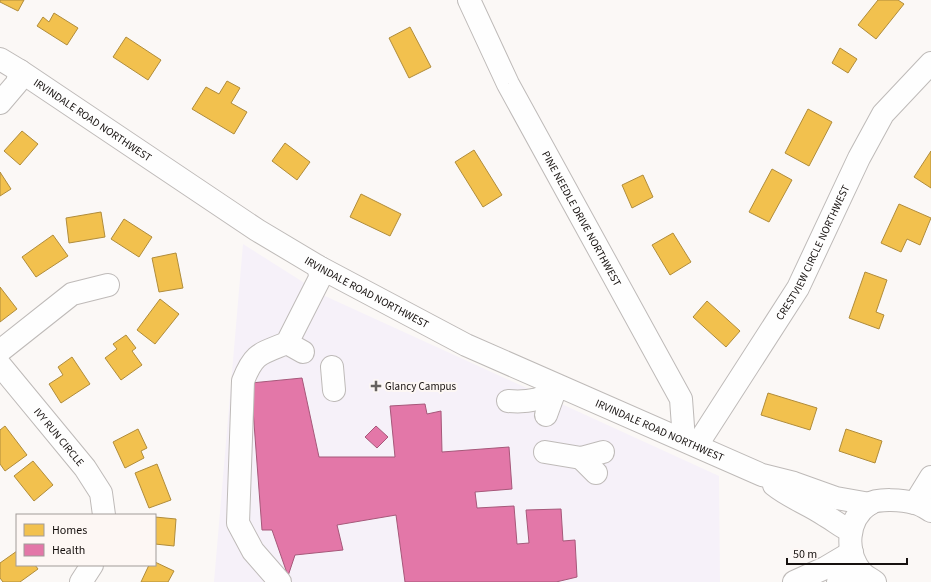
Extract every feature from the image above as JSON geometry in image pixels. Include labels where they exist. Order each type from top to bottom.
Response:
[{"type":"street","name":"PINE NEEDLE DRIVE NORTHWEST","points":[[469,0],[508,84],[681,399],[690,442]]},
{"type":"street","name":"IRVINDALE ROAD NORTHWEST","points":[[0,59],[257,230],[319,267],[466,345],[558,390],[690,442],[762,475],[794,483],[836,498],[870,504]]},
{"type":"street","name":"CRESTVIEW CIRCLE NORTHWEST","points":[[690,442],[798,288],[859,158],[883,114],[931,63]]},
{"type":"street","points":[[0,103],[17,83],[20,71]]},
{"type":"street","points":[[280,582],[253,551],[238,523],[243,381],[251,362],[263,352],[295,347],[320,278],[319,267]]},
{"type":"street","points":[[0,351],[72,294],[108,285]]},
{"type":"street","name":"IVY RUN CIRCLE","points":[[0,365],[85,468],[101,493],[104,514]]},
{"type":"street","points":[[332,367],[334,390]]},
{"type":"street","points":[[508,401],[526,403],[558,390]]},
{"type":"street","points":[[546,415],[558,390]]},
{"type":"street","points":[[546,452],[589,466],[603,452]]},
{"type":"street","name":"IRVINDALE ROAD NORTHWEST","points":[[762,475],[787,495],[826,516],[841,527],[851,541]]},
{"type":"street","points":[[794,582],[824,568],[851,541],[855,518],[870,504],[890,500],[923,507],[931,477]]},
{"type":"street","points":[[838,582],[869,578],[851,541]]},
{"type":"street","points":[[81,582],[91,566]]},
{"type":"shaded area","name":"Glancy Campus","points":[[243,244],[325,296],[719,476],[720,582],[214,582]]},
{"type":"building: Homes","points":[[0,0],[24,0],[18,11],[0,2]]},
{"type":"building: Homes","points":[[878,0],[898,0],[904,4],[876,39],[858,25]]},
{"type":"building: Homes","points":[[54,13],[78,28],[67,45],[37,26],[43,17],[49,22]]},
{"type":"building: Homes","points":[[410,27],[431,67],[409,78],[389,38]]},
{"type":"building: Homes","points":[[126,37],[161,60],[148,80],[113,57]]},
{"type":"building: Homes","points":[[840,48],[857,59],[848,73],[832,63]]},
{"type":"building: Homes","points":[[227,81],[240,88],[231,103],[247,112],[234,134],[192,109],[206,87],[219,94]]},
{"type":"building: Homes","points":[[808,109],[832,122],[809,166],[785,153]]},
{"type":"building: Homes","points":[[22,131],[38,144],[20,165],[4,151]]},
{"type":"building: Homes","points":[[285,143],[310,162],[297,180],[272,161]]},
{"type":"building: Homes","points":[[474,150],[502,195],[483,207],[455,162]]},
{"type":"building: Homes","points":[[931,151],[931,188],[914,177]]},
{"type":"building: Homes","points":[[772,169],[792,180],[769,222],[749,212]]},
{"type":"building: Homes","points":[[0,172],[11,189],[0,196]]},
{"type":"building: Homes","points":[[643,175],[653,197],[632,208],[622,185]]},
{"type":"building: Homes","points":[[361,194],[401,214],[390,236],[350,217]]},
{"type":"building: Homes","points":[[899,204],[931,218],[920,245],[907,239],[901,252],[881,243]]},
{"type":"building: Homes","points":[[101,212],[105,237],[69,243],[66,218]]},
{"type":"building: Homes","points":[[124,219],[152,237],[139,257],[111,239]]},
{"type":"building: Homes","points":[[673,233],[691,262],[670,275],[652,245]]},
{"type":"building: Homes","points":[[53,235],[68,256],[36,277],[22,257]]},
{"type":"building: Homes","points":[[176,253],[183,288],[159,292],[152,258]]},
{"type":"building: Homes","points":[[865,272],[887,280],[876,312],[884,315],[879,329],[849,318]]},
{"type":"building: Homes","points":[[0,287],[17,309],[0,322]]},
{"type":"building: Homes","points":[[160,299],[179,314],[155,344],[137,330]]},
{"type":"building: Homes","points":[[707,301],[740,331],[726,347],[693,317]]},
{"type":"building: Homes","points":[[126,335],[136,348],[132,351],[142,365],[121,380],[105,358],[117,349],[113,344]]},
{"type":"building: Homes","points":[[72,357],[90,384],[61,403],[49,384],[63,375],[58,367]]},
{"type":"building: Homes","points":[[768,393],[817,408],[810,430],[761,415]]},
{"type":"building: Homes","points":[[5,426],[27,455],[5,471],[0,464],[0,430]]},
{"type":"building: Homes","points":[[138,429],[147,448],[141,451],[144,458],[125,468],[113,442]]},
{"type":"building: Homes","points":[[846,429],[882,441],[875,463],[839,451]]},
{"type":"building: Homes","points":[[33,461],[53,485],[34,501],[14,476]]},
{"type":"building: Homes","points":[[157,464],[171,500],[149,508],[135,473]]},
{"type":"building: Homes","points":[[156,517],[176,519],[174,546],[156,544]]},
{"type":"building: Homes","points":[[16,552],[16,566],[36,566],[38,569],[20,582],[3,582],[0,578],[0,563]]},
{"type":"building: Homes","points":[[156,562],[174,571],[168,582],[141,582],[149,566],[156,566]]},
{"type":"building: Health","points":[[302,378],[319,457],[395,457],[390,406],[425,404],[427,414],[441,411],[442,452],[509,447],[512,489],[475,492],[477,508],[514,506],[517,544],[529,543],[526,510],[561,509],[563,541],[575,540],[577,577],[556,582],[405,582],[396,515],[337,525],[343,550],[295,555],[288,576],[272,530],[262,530],[251,383]]},
{"type":"building: Health","points":[[376,426],[388,437],[377,448],[365,437]]},
{"type":"place","name":"Glancy Campus","points":[[376,386]]}]
